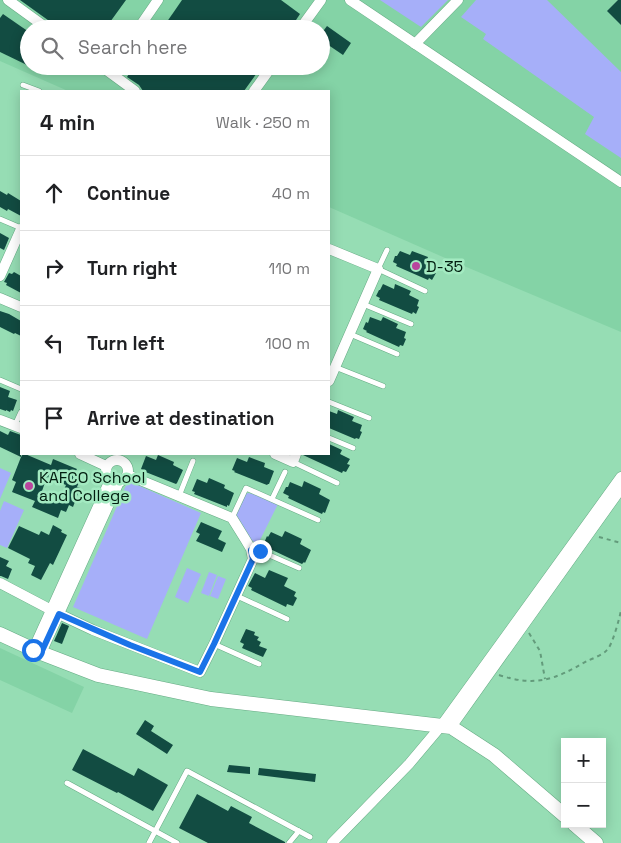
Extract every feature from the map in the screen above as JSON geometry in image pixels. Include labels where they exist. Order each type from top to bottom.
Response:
[{"type":"main road","points":[[0,634],[37,652],[98,675],[211,699],[446,726],[494,755],[561,813]]},
{"type":"main road","points":[[579,828],[596,843]]},
{"type":"street","points":[[8,0],[36,20]]},
{"type":"street","points":[[144,20],[158,0]]},
{"type":"street","points":[[307,20],[321,0]]},
{"type":"street","points":[[350,0],[621,182]]},
{"type":"street","points":[[415,44],[458,0]]},
{"type":"street","points":[[116,75],[134,90]]},
{"type":"street","points":[[255,90],[266,75]]},
{"type":"street","points":[[0,276],[20,230]]},
{"type":"street","points":[[330,249],[378,270],[330,379]]},
{"type":"street","points":[[0,298],[20,307]]},
{"type":"street","points":[[0,420],[18,427]]},
{"type":"street","points":[[82,455],[106,466]]},
{"type":"street","points":[[280,455],[295,458]]},
{"type":"street","points":[[122,457],[129,471],[128,475],[122,481],[114,481],[106,474],[106,466],[113,460],[122,457]]},
{"type":"street","points":[[0,583],[55,612],[120,641],[200,672],[253,559],[251,550],[232,518],[128,475]]},
{"type":"street","points":[[446,726],[621,477]]},
{"type":"street","points":[[37,652],[114,481]]},
{"type":"street","points":[[332,843],[446,726],[490,672],[621,489]]},
{"type":"lane","points":[[23,85],[36,90]]},
{"type":"lane","points":[[0,219],[20,228]]},
{"type":"lane","points":[[388,250],[378,270],[425,291]]},
{"type":"lane","points":[[363,304],[410,324]]},
{"type":"lane","points":[[350,333],[397,354]]},
{"type":"lane","points":[[335,367],[383,386]]},
{"type":"lane","points":[[0,380],[20,389]]},
{"type":"lane","points":[[330,402],[369,418]]},
{"type":"lane","points":[[330,438],[353,448]]},
{"type":"lane","points":[[295,458],[338,483]]},
{"type":"lane","points":[[179,496],[193,461]]},
{"type":"lane","points":[[272,499],[285,472]]},
{"type":"lane","points":[[232,518],[246,488],[318,520]]},
{"type":"lane","points":[[251,550],[260,551],[299,568]]},
{"type":"lane","points":[[236,595],[287,619]]},
{"type":"lane","points":[[214,644],[259,664]]},
{"type":"lane","points":[[149,843],[187,771],[310,837]]},
{"type":"lane","points":[[68,783],[177,843]]},
{"type":"lane","points":[[289,843],[299,831]]},
{"type":"path","points":[[588,535],[621,543]]},
{"type":"path","points":[[490,672],[514,680],[532,682],[556,677],[608,650],[621,610]]},
{"type":"path","points":[[529,617],[529,634],[540,651],[544,679]]},
{"type":"shaded area","points":[[0,0],[621,0],[621,332],[330,207],[330,90],[66,90],[32,75],[330,75],[330,20],[20,20],[20,70],[0,61]]},
{"type":"shaded area","points":[[380,0],[448,0],[421,27]]},
{"type":"shaded area","points":[[476,0],[547,0],[621,72],[621,158],[585,134],[594,117],[483,39],[486,34],[461,17]]},
{"type":"shaded area","points":[[0,468],[11,473],[0,499]]},
{"type":"shaded area","points":[[128,481],[201,513],[147,639],[73,607]]},
{"type":"shaded area","points":[[247,493],[255,494],[278,504],[258,544],[249,539],[235,514]]},
{"type":"shaded area","points":[[4,501],[24,510],[7,548],[0,545],[0,511]]},
{"type":"shaded area","points":[[187,568],[201,574],[188,603],[175,597]]},
{"type":"shaded area","points":[[209,572],[217,575],[209,596],[201,593]]},
{"type":"shaded area","points":[[218,576],[226,579],[218,599],[210,596]]},
{"type":"shaded area","points":[[0,648],[84,687],[72,713],[0,680]]},
{"type":"building","points":[[20,0],[126,0],[112,20],[48,20]]},
{"type":"building","points":[[182,0],[281,0],[300,14],[296,20],[168,20]]},
{"type":"building","points":[[618,0],[621,0],[621,25],[607,11]]},
{"type":"building","points":[[3,14],[20,26],[20,62],[0,52],[0,18]]},
{"type":"building","points":[[330,28],[351,43],[343,55],[330,46]]},
{"type":"building","points":[[128,75],[256,75],[245,90],[142,90],[139,85],[127,77]]},
{"type":"building","points":[[0,191],[7,195],[8,193],[20,200],[20,215],[8,209],[7,211],[0,207]]},
{"type":"building","points":[[0,233],[9,238],[4,250],[0,248]]},
{"type":"building","name":"D-35","points":[[400,251],[410,255],[412,251],[428,257],[426,262],[436,266],[433,272],[436,273],[432,280],[396,266],[397,264],[393,262],[395,256]]},
{"type":"building","points":[[14,272],[20,275],[20,292],[4,282],[9,273],[12,274]]},
{"type":"building","points":[[383,284],[394,289],[395,284],[411,291],[409,295],[419,300],[416,314],[379,300],[380,298],[376,296]]},
{"type":"building","points":[[0,311],[20,320],[20,336],[14,334],[0,327]]},
{"type":"building","points":[[370,317],[381,321],[383,317],[398,324],[396,328],[406,332],[403,346],[400,345],[399,347],[366,332],[363,329]]},
{"type":"building","points":[[0,387],[10,391],[8,397],[17,400],[13,411],[0,409]]},
{"type":"building","points":[[338,410],[354,417],[352,421],[362,425],[359,439],[330,428],[330,411],[337,414]]},
{"type":"building","points":[[0,431],[8,435],[10,431],[20,435],[21,457],[0,447]]},
{"type":"building","points":[[330,444],[342,450],[340,454],[350,459],[347,464],[350,465],[346,472],[343,471],[342,473],[303,455],[330,455]]},
{"type":"building","name":"KAFCO School and College","points":[[22,455],[27,455],[51,465],[53,459],[77,469],[74,474],[81,477],[77,487],[80,488],[73,507],[69,505],[66,512],[61,510],[58,518],[32,507],[35,501],[12,492],[16,482],[12,480]],"holes":[[[47,477],[66,485],[60,499],[42,491]]]},
{"type":"building","points":[[158,455],[174,462],[173,465],[183,470],[176,484],[141,469],[146,456],[156,460]]},
{"type":"building","points":[[249,457],[265,463],[264,467],[274,471],[269,484],[267,485],[232,470],[237,458],[247,462]]},
{"type":"building","points":[[209,478],[225,485],[224,488],[234,493],[229,506],[227,505],[227,507],[194,494],[195,492],[192,491],[197,479],[207,483]]},
{"type":"building","points":[[304,481],[321,489],[319,494],[330,500],[325,513],[323,512],[322,514],[288,498],[289,496],[283,493],[290,482],[302,487]]},
{"type":"building","points":[[201,522],[222,531],[218,539],[226,543],[222,552],[196,541],[200,534],[196,532]]},
{"type":"building","points":[[53,525],[67,535],[53,565],[50,563],[41,580],[31,575],[35,566],[28,563],[30,559],[8,548],[19,526],[39,535],[41,531],[49,535]]},
{"type":"building","points":[[285,531],[302,539],[300,544],[311,550],[305,563],[302,564],[268,548],[270,546],[264,543],[271,532],[282,537]]},
{"type":"building","points":[[0,557],[9,561],[6,566],[12,569],[8,579],[0,576]]},
{"type":"building","points":[[269,570],[288,578],[284,586],[296,592],[294,596],[297,598],[293,606],[287,604],[286,607],[251,590],[252,588],[248,586],[255,573],[265,578]]},
{"type":"building","points":[[62,623],[69,626],[62,644],[54,641]]},
{"type":"building","points":[[246,629],[255,632],[254,635],[259,637],[257,640],[261,642],[259,646],[267,649],[263,657],[242,648],[244,644],[240,642]]},
{"type":"building","points":[[145,720],[154,726],[151,731],[173,745],[167,754],[136,734]]},
{"type":"building","points":[[83,749],[134,776],[138,768],[168,785],[153,811],[72,770]]},
{"type":"building","points":[[229,765],[250,767],[250,774],[227,772]]},
{"type":"building","points":[[259,768],[316,774],[315,782],[258,775]]},
{"type":"building","points":[[197,794],[228,811],[231,806],[252,817],[249,823],[285,843],[208,843],[179,828]]},
{"type":"place","name":"D-35","points":[[416,266]]},
{"type":"place","name":"KAFCO School and College","points":[[29,486]]},
{"type":"route","points":[[33,650],[41,653],[59,614],[93,630],[200,672],[253,559],[251,550],[260,551]]}]
